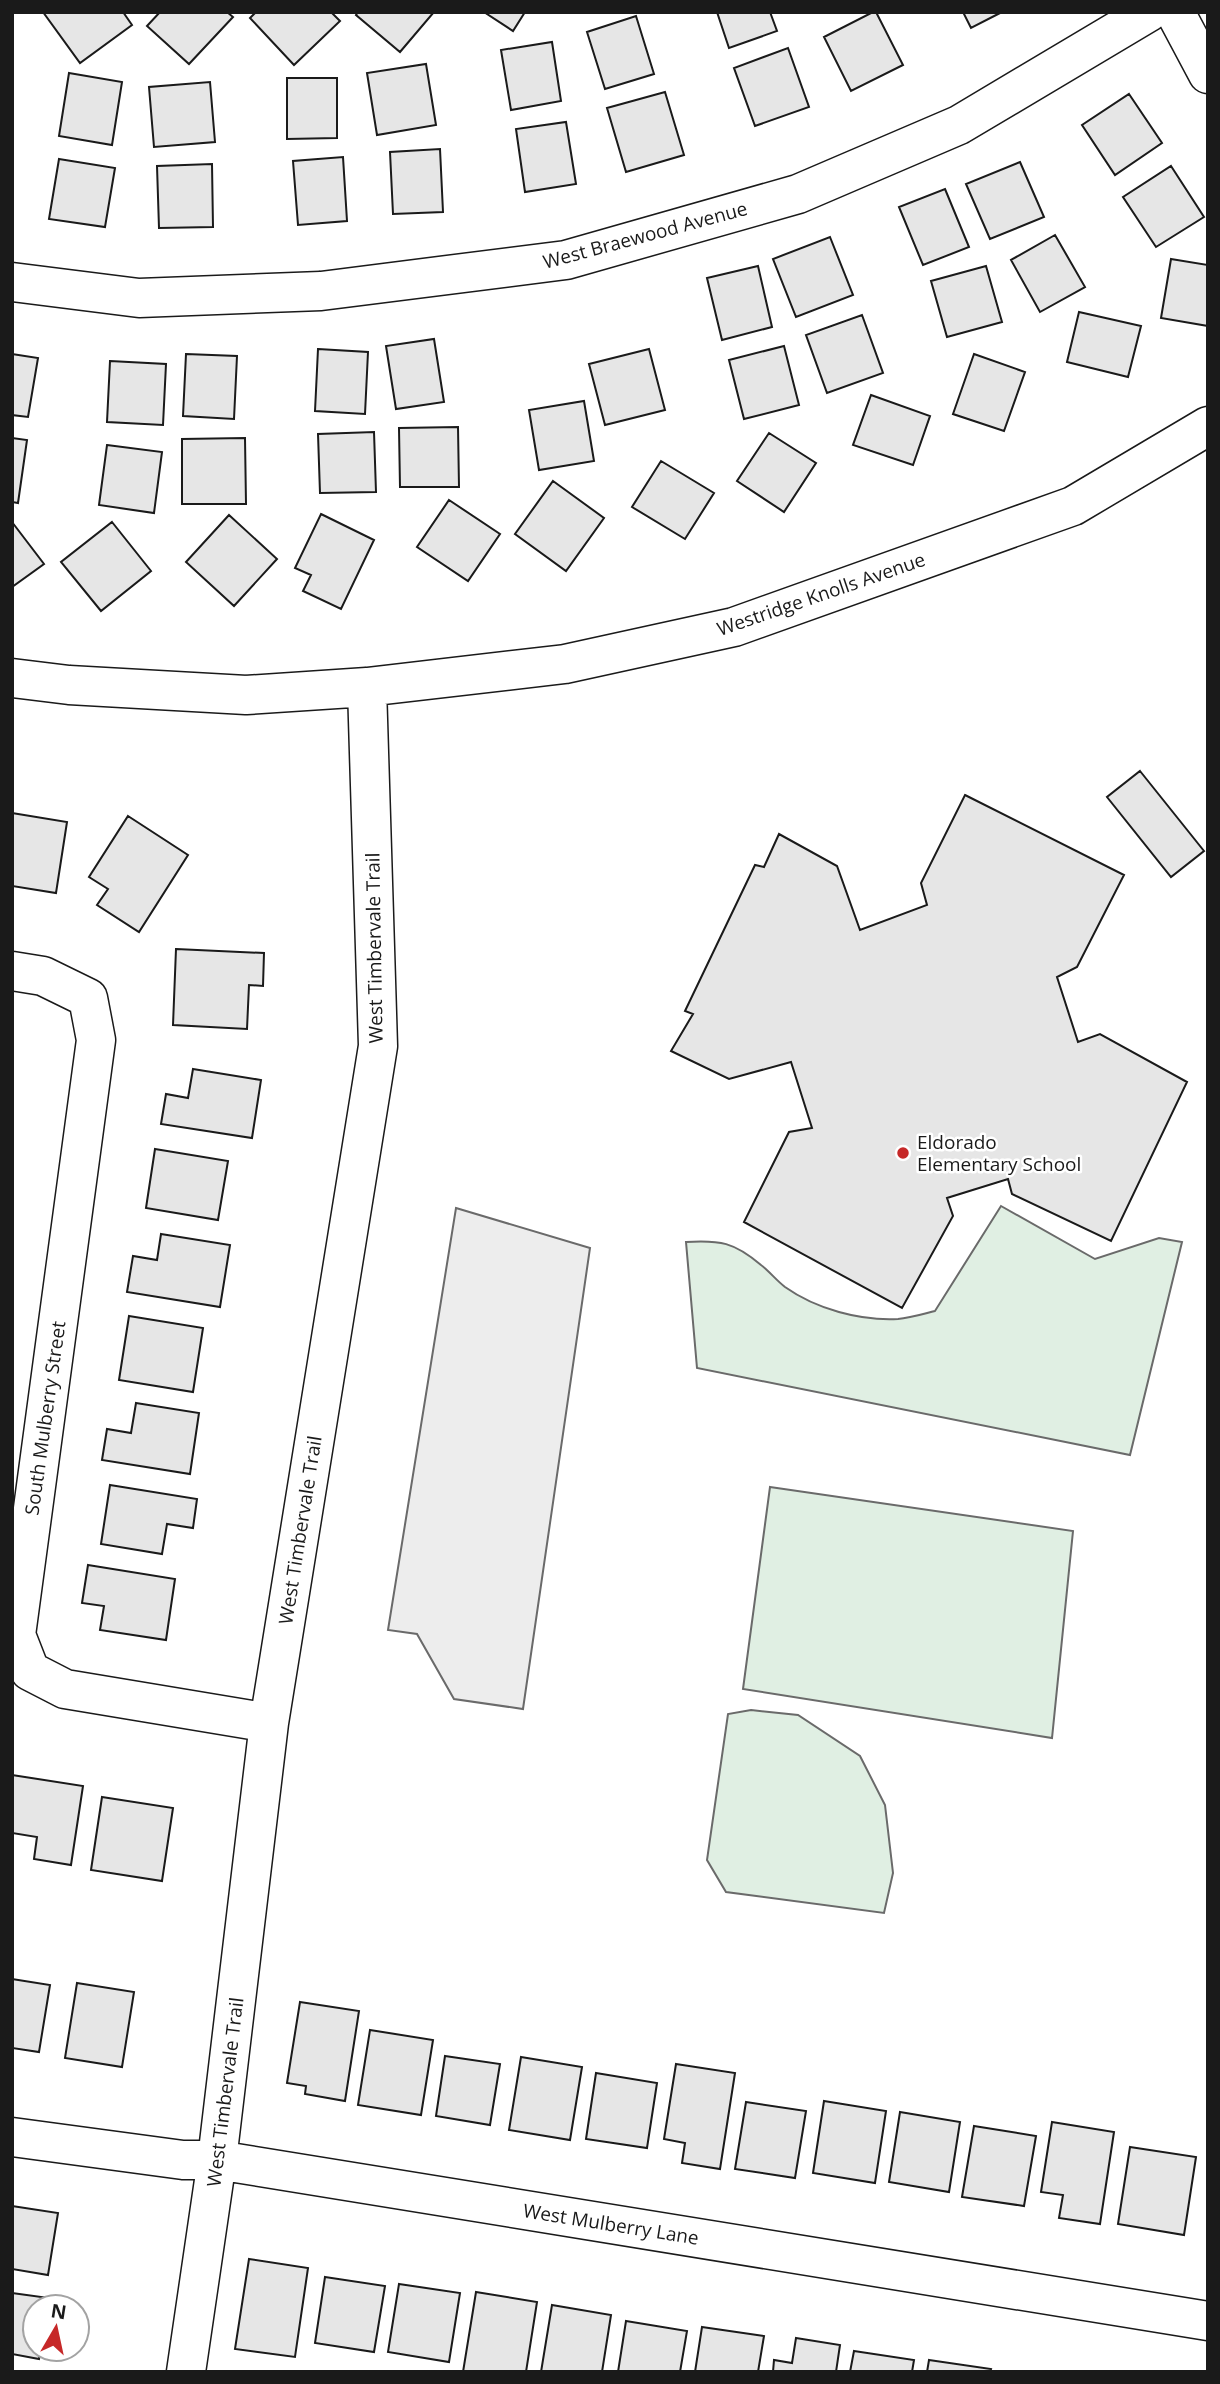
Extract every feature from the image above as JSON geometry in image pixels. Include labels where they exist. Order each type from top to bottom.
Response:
[{"type":"street","name":"West Braewood Avenue","points":[[12,282],[139,298],[181,297],[321,291],[566,260],[810,189],[959,125],[1149,12]]},
{"type":"street","points":[[1175,12],[1208,75]]},
{"type":"street","name":"Westridge Knolls Avenue","points":[[12,678],[69,685],[246,695],[367,687],[565,664],[734,627],[1073,506],[1208,426]]},
{"type":"street","name":"West Timbervale Trail","points":[[186,2372],[217,2161],[269,1723],[378,1046],[367,687]]},
{"type":"street","name":"South Mulberry Street","points":[[12,971],[43,976],[88,999],[96,1040],[16,1635],[30,1671],[65,1689],[269,1723]]},
{"type":"street","name":"West Mulberry Lane","points":[[12,2137],[183,2160],[217,2161],[1208,2321]]},
{"type":"green space","points":[[1001,1206],[1095,1259],[1159,1238],[1182,1242],[1130,1455],[697,1368],[686,1242],[718,1242],[743,1251],[785,1287],[824,1307],[854,1316],[903,1318],[935,1311]]},
{"type":"green space","points":[[770,1487],[1073,1531],[1052,1738],[743,1689]]},
{"type":"green space","points":[[751,1710],[798,1715],[860,1756],[885,1805],[893,1873],[884,1913],[726,1892],[707,1860],[728,1714]]},
{"type":"shaded area","points":[[456,1208],[590,1248],[523,1709],[454,1699],[417,1634],[388,1630]]},
{"type":"building","points":[[43,12],[123,12],[132,25],[80,63]]},
{"type":"building","points":[[160,12],[227,12],[233,17],[189,64],[147,26]]},
{"type":"building","points":[[256,12],[331,12],[340,21],[294,65],[250,18]]},
{"type":"building","points":[[358,12],[434,12],[400,52],[356,15]]},
{"type":"building","points":[[484,12],[525,12],[513,31]]},
{"type":"building","points":[[717,12],[770,12],[777,31],[729,48]]},
{"type":"building","points":[[876,12],[903,65],[851,91],[824,37]]},
{"type":"building","points":[[963,12],[1002,12],[971,28]]},
{"type":"building","points":[[636,16],[654,74],[605,89],[587,32]]},
{"type":"building","points":[[552,42],[561,101],[511,110],[501,50]]},
{"type":"building","points":[[788,48],[809,107],[755,126],[734,68]]},
{"type":"building","points":[[426,64],[436,125],[377,135],[367,73]]},
{"type":"building","points":[[69,73],[122,82],[112,145],[59,136]]},
{"type":"building","points":[[287,78],[337,78],[337,138],[287,139]]},
{"type":"building","points":[[210,82],[215,142],[154,147],[149,87]]},
{"type":"building","points":[[665,92],[684,155],[626,172],[607,108]]},
{"type":"building","points":[[1129,94],[1162,143],[1115,175],[1082,125]]},
{"type":"building","points":[[566,122],[576,184],[525,192],[516,129]]},
{"type":"building","points":[[440,149],[443,212],[393,214],[390,152]]},
{"type":"building","points":[[343,157],[347,221],[298,225],[293,161]]},
{"type":"building","points":[[59,159],[115,168],[105,227],[49,219]]},
{"type":"building","points":[[1020,162],[1044,217],[990,239],[966,184]]},
{"type":"building","points":[[212,164],[213,227],[159,228],[157,166]]},
{"type":"building","points":[[1171,166],[1204,217],[1156,247],[1123,197]]},
{"type":"building","points":[[945,189],[969,247],[923,265],[899,207]]},
{"type":"building","points":[[1055,235],[1085,287],[1040,312],[1011,260]]},
{"type":"building","points":[[830,237],[853,295],[796,317],[773,259]]},
{"type":"building","points":[[1171,259],[1208,265],[1208,326],[1161,318]]},
{"type":"building","points":[[758,266],[772,327],[722,340],[707,278]]},
{"type":"building","points":[[986,266],[1002,322],[947,337],[931,281]]},
{"type":"building","points":[[1079,312],[1141,326],[1128,377],[1067,362]]},
{"type":"building","points":[[862,315],[883,373],[827,393],[806,335]]},
{"type":"building","points":[[434,339],[444,402],[396,409],[386,346]]},
{"type":"building","points":[[784,346],[799,405],[744,419],[729,360]]},
{"type":"building","points":[[318,349],[368,352],[365,414],[315,411]]},
{"type":"building","points":[[649,349],[665,410],[605,425],[589,364]]},
{"type":"building","points":[[12,354],[38,358],[28,417],[12,415]]},
{"type":"building","points":[[186,354],[237,356],[234,419],[183,416]]},
{"type":"building","points":[[974,354],[1025,372],[1004,431],[953,414]]},
{"type":"building","points":[[110,361],[166,364],[163,425],[107,422]]},
{"type":"building","points":[[871,395],[930,416],[913,465],[853,445]]},
{"type":"building","points":[[584,401],[594,461],[539,470],[529,410]]},
{"type":"building","points":[[458,427],[459,487],[400,487],[399,428]]},
{"type":"building","points":[[374,432],[376,492],[320,493],[318,434]]},
{"type":"building","points":[[769,433],[816,463],[784,512],[737,481]]},
{"type":"building","points":[[12,438],[27,440],[18,503],[12,502]]},
{"type":"building","points":[[245,438],[246,504],[182,504],[182,439]]},
{"type":"building","points":[[107,445],[162,452],[154,513],[99,505]]},
{"type":"building","points":[[661,461],[714,493],[685,539],[632,507]]},
{"type":"building","points":[[553,481],[604,518],[566,571],[515,534]]},
{"type":"building","points":[[449,500],[500,534],[468,581],[417,547]]},
{"type":"building","points":[[321,514],[374,540],[341,609],[303,591],[311,575],[295,568]]},
{"type":"building","points":[[229,515],[277,559],[234,606],[186,562]]},
{"type":"building","points":[[12,522],[44,564],[12,587]]},
{"type":"building","points":[[112,522],[151,571],[101,611],[61,562]]},
{"type":"building","points":[[1140,771],[1204,851],[1171,877],[1107,797]]},
{"type":"building","points":[[965,795],[1124,875],[1077,967],[1057,977],[1078,1042],[1100,1034],[1187,1082],[1111,1241],[1012,1194],[1008,1179],[947,1198],[953,1216],[902,1308],[744,1222],[789,1132],[812,1128],[791,1062],[729,1079],[671,1051],[693,1014],[685,1011],[755,865],[764,867],[779,834],[837,866],[860,930],[927,905],[921,883]]},
{"type":"building","points":[[12,813],[67,822],[56,893],[12,886]]},
{"type":"building","points":[[128,816],[188,855],[139,932],[97,905],[108,889],[89,877]]},
{"type":"building","points":[[176,949],[264,953],[263,986],[249,985],[247,1029],[173,1025]]},
{"type":"building","points":[[193,1069],[261,1080],[252,1138],[161,1124],[166,1094],[188,1098]]},
{"type":"building","points":[[155,1149],[228,1161],[218,1220],[146,1208]]},
{"type":"building","points":[[161,1234],[230,1245],[220,1307],[127,1292],[133,1256],[157,1260]]},
{"type":"building","points":[[129,1316],[203,1328],[193,1392],[119,1380]]},
{"type":"building","points":[[136,1403],[199,1413],[190,1474],[102,1460],[107,1429],[131,1433]]},
{"type":"building","points":[[110,1485],[197,1499],[193,1528],[167,1524],[162,1554],[101,1544]]},
{"type":"building","points":[[88,1565],[175,1579],[166,1640],[100,1630],[104,1606],[82,1603]]},
{"type":"building","points":[[12,1775],[83,1786],[71,1865],[34,1859],[37,1837],[12,1833]]},
{"type":"building","points":[[102,1797],[173,1808],[162,1881],[91,1870]]},
{"type":"building","points":[[12,1979],[50,1985],[39,2052],[12,2048]]},
{"type":"building","points":[[77,1983],[134,1992],[122,2067],[65,2058]]},
{"type":"building","points":[[300,2002],[359,2011],[345,2101],[305,2094],[306,2086],[287,2083]]},
{"type":"building","points":[[370,2030],[433,2040],[421,2115],[358,2105]]},
{"type":"building","points":[[445,2056],[500,2064],[490,2125],[436,2116]]},
{"type":"building","points":[[521,2057],[582,2067],[570,2140],[509,2130]]},
{"type":"building","points":[[676,2064],[735,2073],[720,2169],[682,2163],[685,2143],[664,2139]]},
{"type":"building","points":[[596,2073],[657,2083],[647,2148],[586,2139]]},
{"type":"building","points":[[824,2101],[886,2111],[875,2183],[813,2173]]},
{"type":"building","points":[[746,2102],[806,2111],[795,2178],[735,2169]]},
{"type":"building","points":[[900,2112],[960,2122],[949,2192],[889,2182]]},
{"type":"building","points":[[1052,2122],[1114,2132],[1100,2224],[1059,2218],[1063,2195],[1041,2192]]},
{"type":"building","points":[[974,2126],[1036,2136],[1024,2206],[962,2197]]},
{"type":"building","points":[[1130,2147],[1196,2157],[1184,2235],[1118,2224]]},
{"type":"building","points":[[12,2206],[58,2213],[48,2275],[12,2269]]},
{"type":"building","points":[[249,2259],[308,2268],[295,2357],[235,2349]]},
{"type":"building","points":[[325,2277],[385,2286],[374,2352],[315,2343]]},
{"type":"building","points":[[399,2284],[460,2293],[449,2362],[388,2352]]},
{"type":"building","points":[[476,2292],[537,2302],[526,2372],[463,2372]]},
{"type":"building","points":[[12,2293],[21,2294],[21,2356],[12,2354]]},
{"type":"building","points":[[552,2305],[611,2315],[602,2372],[541,2372]]},
{"type":"building","points":[[626,2321],[687,2331],[680,2372],[618,2372]]},
{"type":"building","points":[[702,2327],[764,2336],[758,2372],[695,2372]]},
{"type":"building","points":[[796,2338],[840,2345],[836,2372],[773,2372],[774,2360],[792,2363]]},
{"type":"building","points":[[854,2351],[914,2360],[912,2372],[850,2372]]},
{"type":"building","points":[[929,2360],[991,2369],[990,2372],[927,2372]]},
{"type":"place","name":"Eldorado Elementary School","points":[[903,1153]]}]
